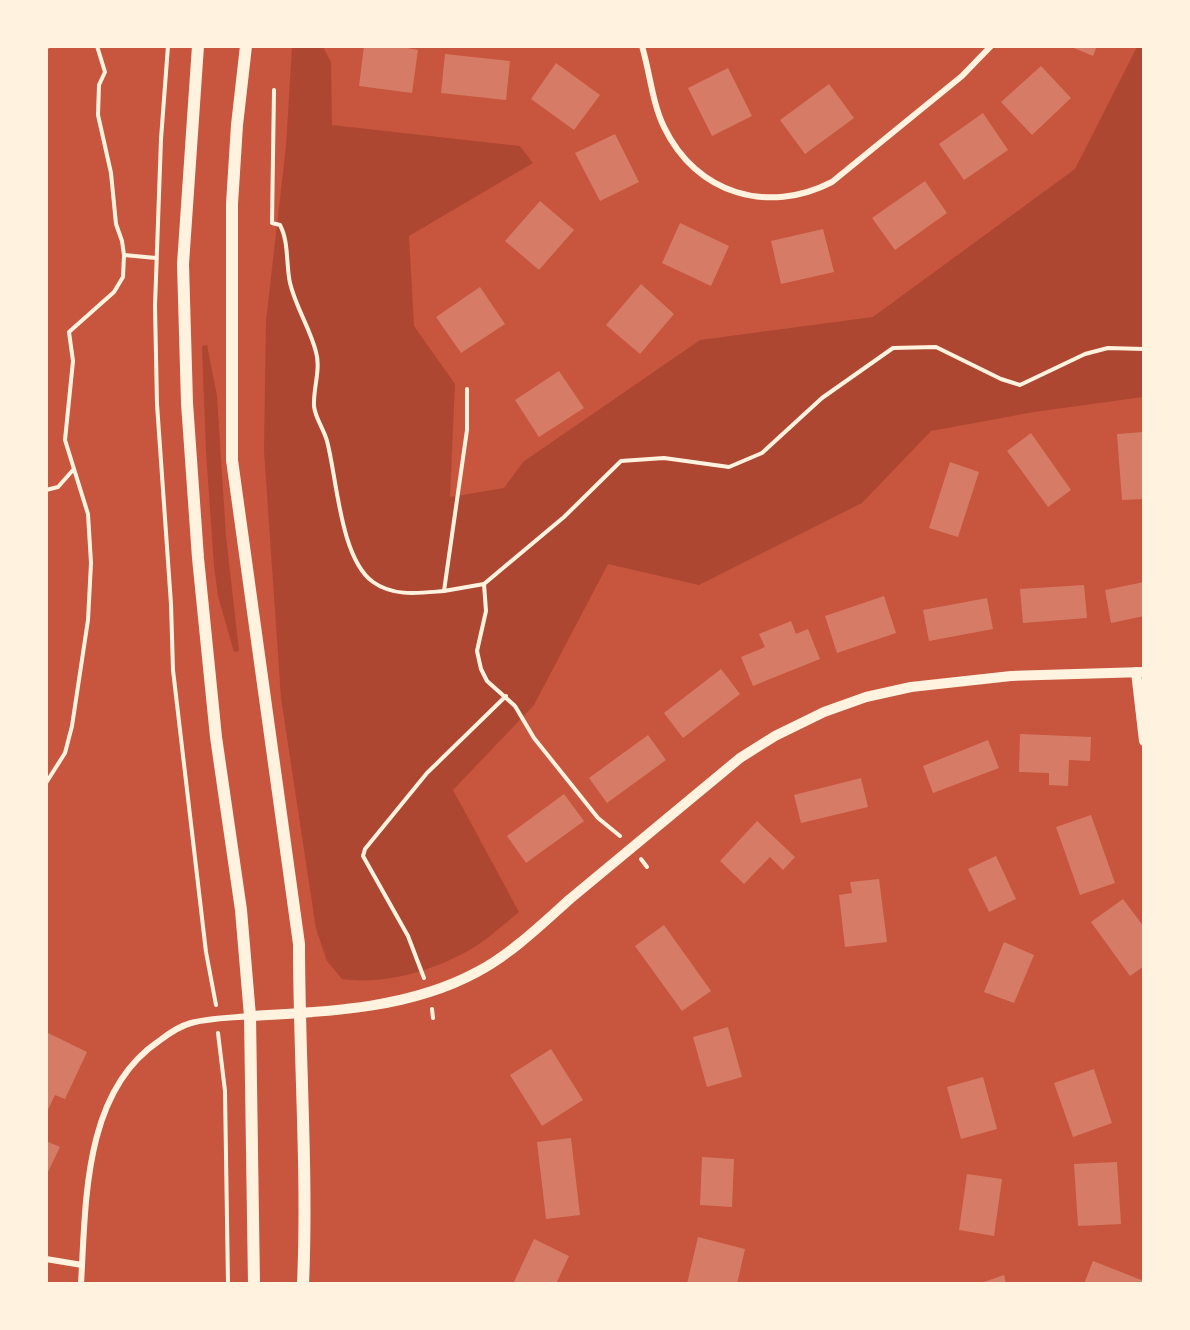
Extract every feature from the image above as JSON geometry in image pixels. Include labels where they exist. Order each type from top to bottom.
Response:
[{"type":"main road","points":[[198,46],[183,264],[187,403],[198,558],[214,726],[241,910],[250,1016],[254,1284]]},
{"type":"main road","points":[[246,46],[237,125],[232,204],[232,460],[298,944],[306,1234],[303,1284]]},
{"type":"street","points":[[642,46],[663,125],[674,145],[693,167],[711,181],[739,193],[771,199],[796,197],[816,191],[832,182],[962,76],[991,46]]},
{"type":"street","points":[[81,1284],[92,1155],[115,1089],[128,1069],[146,1050],[189,1024],[408,999],[477,972],[543,923],[740,758],[775,736],[824,712],[866,697],[911,687],[1011,676],[1140,672],[1143,741]]},
{"type":"street","points":[[46,1259],[82,1265]]},
{"type":"path","points":[[46,783],[64,753],[72,726],[88,620],[91,563],[88,514],[65,440],[73,361],[69,332],[114,292],[123,277],[126,255],[116,224],[111,173],[98,115],[99,85],[105,72],[97,46]]},
{"type":"path","points":[[168,46],[156,258],[157,404],[171,604],[173,670],[211,985]]},
{"type":"path","points":[[273,90],[272,223],[280,225],[284,234],[288,273],[295,303],[317,354],[314,409],[327,440],[334,483],[351,549],[359,567],[371,581],[388,591],[406,594],[444,591],[484,584],[564,516],[621,462],[664,458],[729,467],[762,453],[822,398],[893,348],[936,347],[1020,386],[1085,354],[1108,348],[1143,349]]},
{"type":"path","points":[[126,255],[156,258]]},
{"type":"path","points":[[444,591],[467,430],[466,389]]},
{"type":"path","points":[[46,490],[58,487],[74,469]]},
{"type":"path","points":[[484,584],[486,611],[477,651],[481,669],[487,681],[515,706],[534,738],[572,787],[598,818],[616,833]]},
{"type":"path","points":[[423,972],[408,936],[370,872],[363,856],[365,849],[426,773],[506,696]]},
{"type":"path","points":[[219,1047],[225,1091],[228,1284]]},
{"type":"shaded area","points":[[292,47],[323,47],[331,62],[332,125],[520,146],[533,163],[409,236],[414,326],[455,384],[450,497],[504,488],[523,462],[700,340],[873,317],[1075,169],[1137,47],[1143,47],[1143,397],[1034,412],[931,431],[862,503],[699,585],[608,564],[534,705],[453,790],[519,912],[484,941],[456,957],[425,970],[375,980],[342,979],[327,961],[316,929],[281,698],[264,451],[266,321],[286,146]]},
{"type":"shaded area","points":[[207,345],[217,396],[226,536],[239,651],[234,652],[218,596],[214,566],[202,346]]},
{"type":"building","points":[[364,46],[397,46],[418,50],[412,93],[359,86]]},
{"type":"building","points":[[1069,46],[1097,46],[1093,56]]},
{"type":"building","points":[[445,54],[510,61],[506,100],[441,93]]},
{"type":"building","points":[[556,63],[600,95],[574,130],[531,99]]},
{"type":"building","points":[[1041,66],[1071,98],[1032,135],[1001,102]]},
{"type":"building","points":[[728,68],[752,116],[712,136],[688,88]]},
{"type":"building","points":[[829,84],[854,118],[805,154],[780,120]]},
{"type":"building","points":[[983,113],[1008,150],[964,180],[939,144]]},
{"type":"building","points":[[615,134],[639,182],[600,201],[575,153]]},
{"type":"building","points":[[925,181],[947,213],[895,250],[872,218]]},
{"type":"building","points":[[540,201],[574,230],[539,270],[505,241]]},
{"type":"building","points":[[680,223],[729,246],[711,286],[662,263]]},
{"type":"building","points":[[823,229],[834,272],[781,284],[771,241]]},
{"type":"building","points":[[641,284],[674,314],[640,354],[606,325]]},
{"type":"building","points":[[480,287],[505,324],[461,353],[436,317]]},
{"type":"building","points":[[559,371],[584,408],[539,437],[515,400]]},
{"type":"building","points":[[1144,432],[1144,499],[1122,500],[1117,434]]},
{"type":"building","points":[[1031,433],[1071,490],[1048,507],[1007,451]]},
{"type":"building","points":[[950,462],[979,472],[958,537],[929,528]]},
{"type":"building","points":[[1144,582],[1144,616],[1111,623],[1105,590]]},
{"type":"building","points":[[1084,585],[1087,618],[1023,623],[1020,589]]},
{"type":"building","points":[[884,596],[896,633],[837,653],[825,616]]},
{"type":"building","points":[[987,598],[993,629],[929,641],[923,610]]},
{"type":"building","points":[[791,621],[796,634],[808,629],[820,659],[753,686],[741,657],[765,647],[759,634]]},
{"type":"building","points":[[721,669],[740,694],[683,738],[664,713]]},
{"type":"building","points":[[1020,734],[1091,737],[1090,761],[1069,760],[1068,786],[1049,785],[1049,773],[1019,772]]},
{"type":"building","points":[[648,735],[666,760],[607,803],[589,778]]},
{"type":"building","points":[[988,740],[999,768],[933,793],[923,766]]},
{"type":"building","points":[[861,778],[868,807],[801,823],[794,795]]},
{"type":"building","points":[[564,794],[584,821],[526,863],[507,836]]},
{"type":"building","points":[[1091,815],[1115,883],[1080,895],[1056,827]]},
{"type":"building","points":[[757,821],[795,857],[783,870],[770,857],[744,884],[720,861]]},
{"type":"building","points":[[996,856],[1016,899],[989,912],[968,869]]},
{"type":"building","points":[[879,879],[887,942],[845,947],[839,895],[852,893],[850,882]]},
{"type":"building","points":[[1123,899],[1144,927],[1144,966],[1130,976],[1091,922]]},
{"type":"building","points":[[664,925],[711,991],[682,1011],[635,946]]},
{"type":"building","points":[[1004,942],[1034,955],[1014,1003],[984,992]]},
{"type":"building","points":[[728,1027],[742,1077],[707,1087],[693,1037]]},
{"type":"building","points":[[46,1032],[87,1052],[65,1099],[55,1095],[46,1114]]},
{"type":"building","points":[[551,1049],[583,1100],[542,1126],[510,1075]]},
{"type":"building","points":[[1094,1069],[1112,1123],[1073,1137],[1054,1083]]},
{"type":"building","points":[[983,1077],[997,1129],[961,1139],[947,1087]]},
{"type":"building","points":[[571,1138],[580,1215],[546,1219],[537,1142]]},
{"type":"building","points":[[46,1141],[60,1147],[46,1176]]},
{"type":"building","points":[[702,1157],[734,1159],[732,1207],[700,1205]]},
{"type":"building","points":[[1117,1162],[1121,1224],[1078,1226],[1074,1164]]},
{"type":"building","points":[[967,1174],[1002,1179],[994,1236],[959,1230]]},
{"type":"building","points":[[698,1237],[745,1249],[737,1284],[687,1284]]},
{"type":"building","points":[[534,1239],[569,1256],[556,1284],[513,1284]]},
{"type":"building","points":[[1093,1261],[1144,1281],[1144,1284],[1084,1284]]},
{"type":"building","points":[[1004,1275],[1006,1284],[981,1284],[981,1283]]}]
